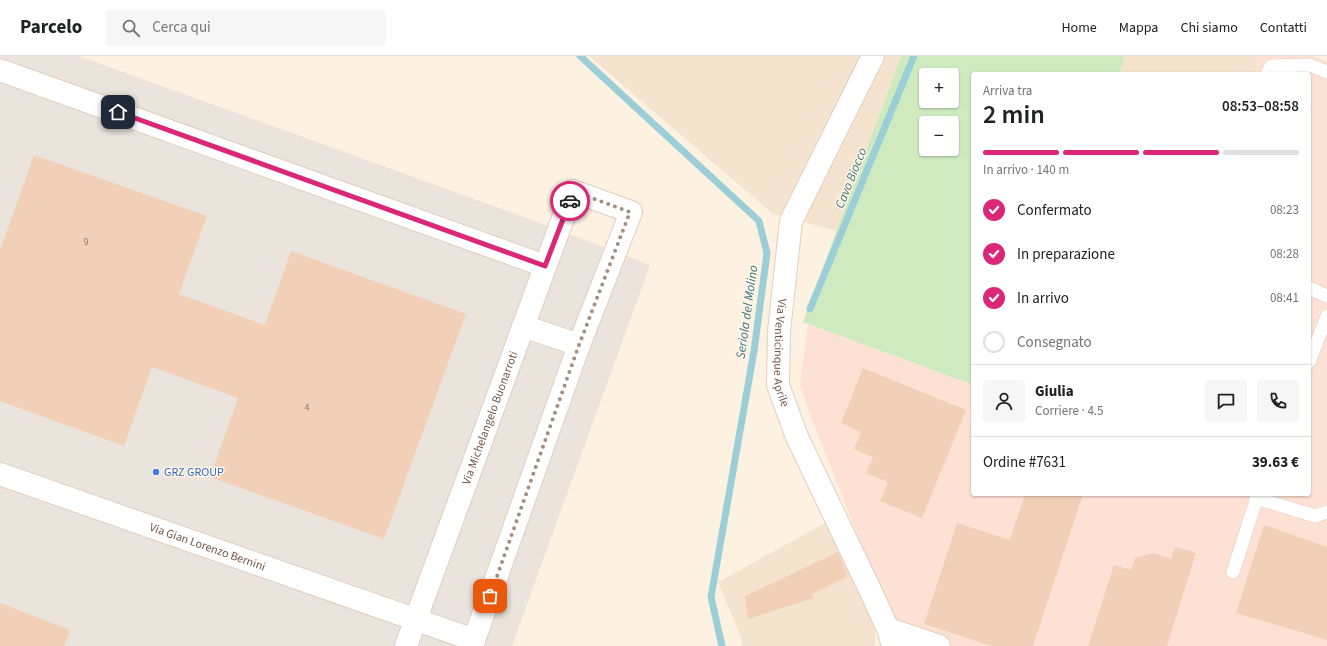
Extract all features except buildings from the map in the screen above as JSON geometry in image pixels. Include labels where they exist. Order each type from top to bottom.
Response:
[{"type":"street","name":"Via Venticinque Aprile","points":[[874,56],[791,221],[779,331],[778,385],[797,437],[890,638]]},
{"type":"street","points":[[0,70],[545,266]]},
{"type":"street","name":"Via Michelangelo Buonarroti","points":[[406,646],[573,191],[630,212],[579,345]]},
{"type":"street","points":[[473,643],[579,345],[523,326]]},
{"type":"street","name":"Via Gian Lorenzo Bernini","points":[[0,474],[416,619],[473,643]]},
{"type":"street","points":[[890,638],[939,646]]},
{"type":"lane","points":[[1269,72],[1271,66],[1310,65],[1327,72]]},
{"type":"lane","points":[[1311,289],[1327,296]]},
{"type":"lane","points":[[1311,357],[1327,316]]},
{"type":"lane","points":[[1233,572],[1257,496],[1315,516],[1327,512]]},
{"type":"shaded area","points":[[0,56],[79,56],[532,220],[650,265],[512,646],[0,646]]},
{"type":"shaded area","points":[[589,56],[901,56],[837,231],[773,214]]},
{"type":"shaded area","points":[[1125,56],[1260,56],[1254,72],[1120,72]]},
{"type":"shaded area","points":[[1260,56],[1313,56],[1327,62],[1327,646],[901,646],[812,420],[800,385],[808,324],[971,384],[971,496],[1311,496],[1311,72],[1254,72]]},
{"type":"shaded area","points":[[827,522],[875,629],[875,646],[742,646],[741,637],[718,582]]},
{"type":"green space","points":[[901,56],[1125,56],[1120,72],[971,72],[971,384],[803,322]]},
{"type":"waterway","name":"Seriola del Molino","points":[[580,56],[759,221],[767,253],[754,351],[711,597],[722,646]]},
{"type":"waterway","name":"Cavo Biocco","points":[[810,309],[914,56]]},
{"type":"way so far","points":[[490,596],[579,345],[630,212],[573,191],[570,201]]},
{"type":"place","name":"GRZ GROUP","points":[[156,472]]},
{"type":"route","points":[[118,112],[545,266],[570,201]]}]
